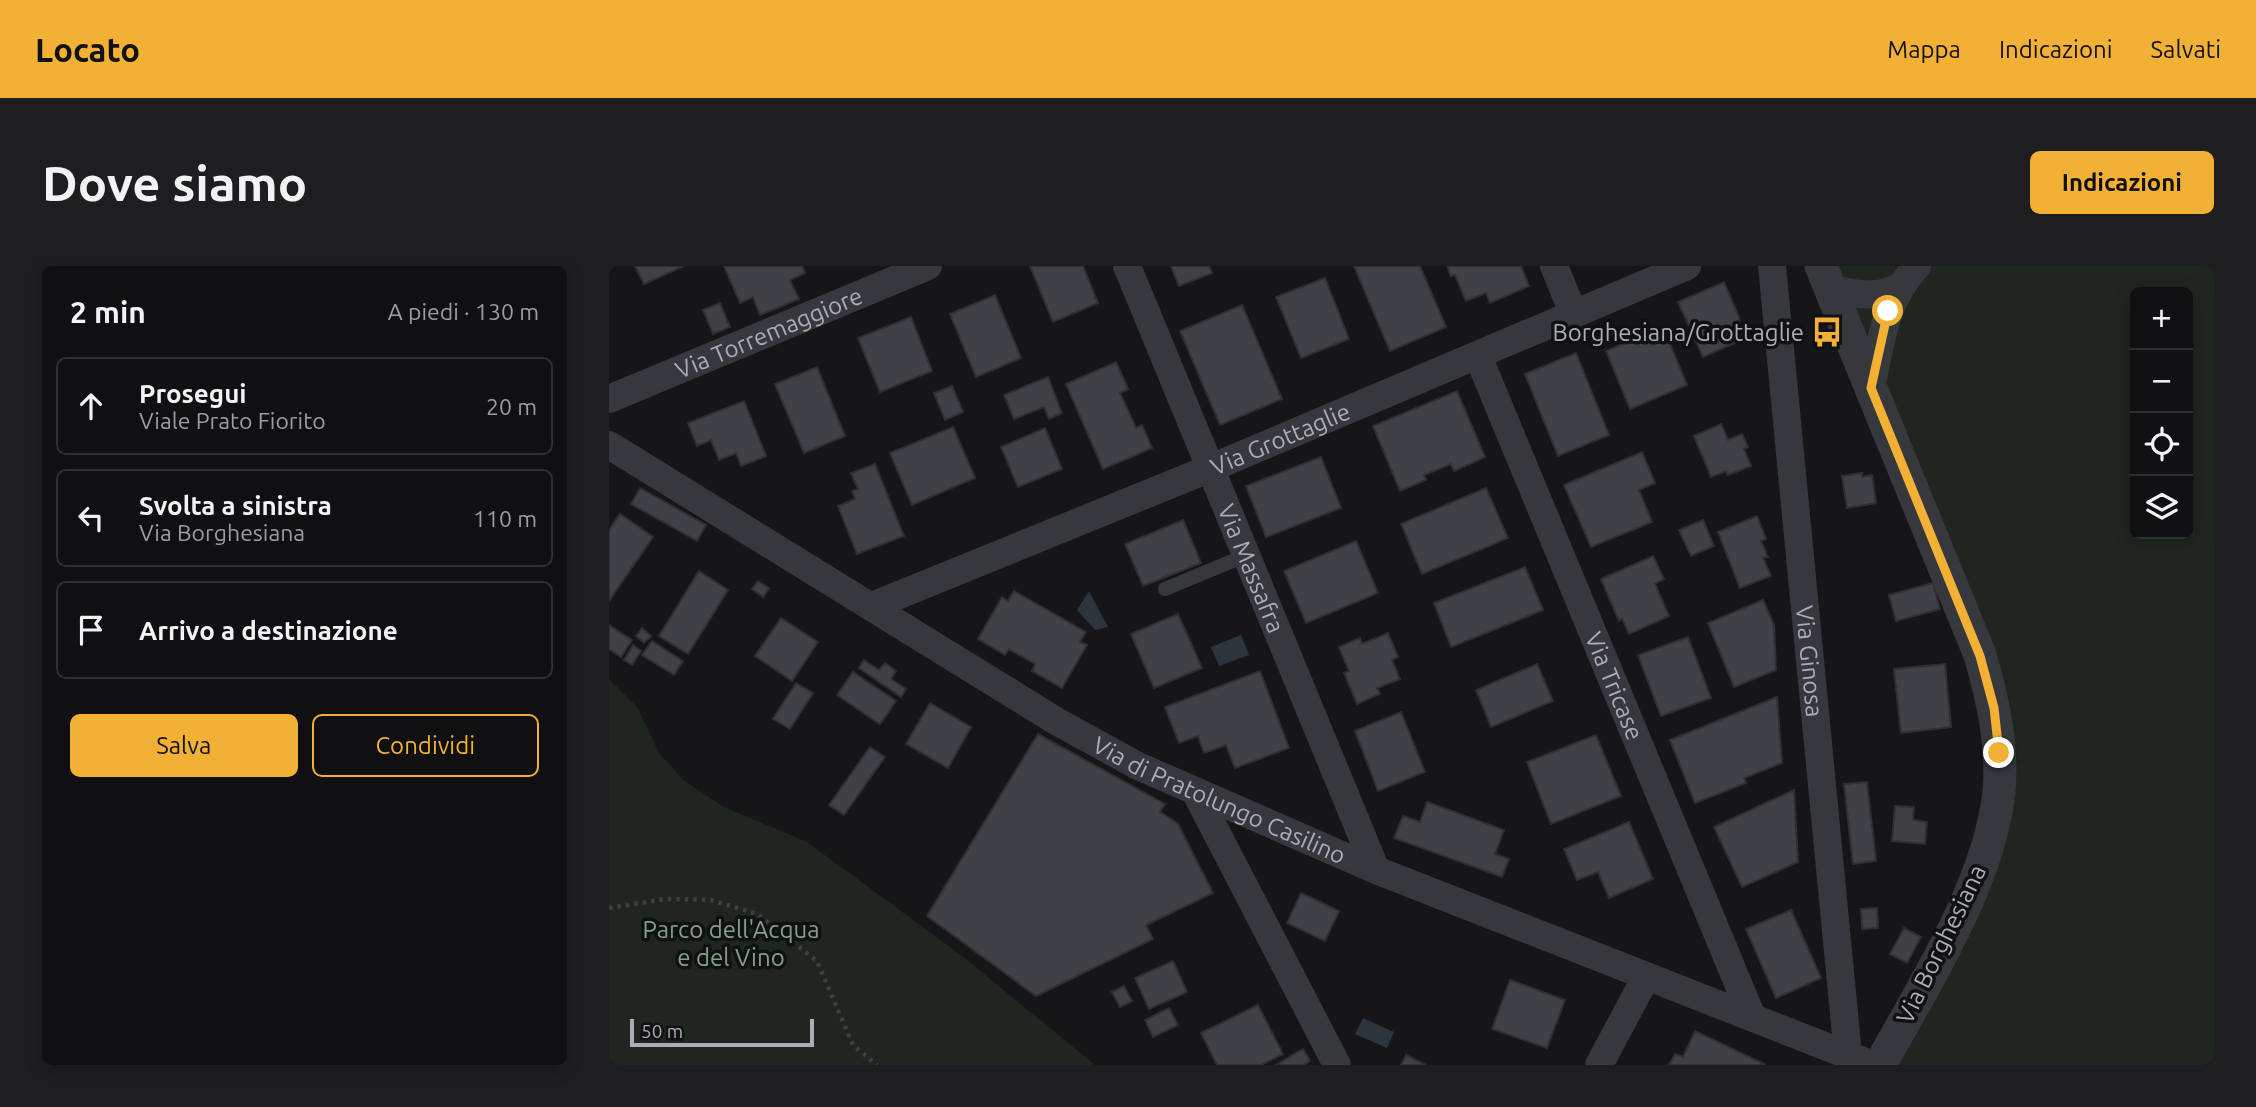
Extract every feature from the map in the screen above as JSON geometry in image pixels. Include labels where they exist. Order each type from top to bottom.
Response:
[{"type":"street","name":"Via Torremaggiore","points":[[609,398],[928,266]]},
{"type":"street","name":"Via Massafra","points":[[1127,266],[1376,870]]},
{"type":"street","points":[[1554,266],[1574,315]]},
{"type":"street","name":"Via Grottaglie","points":[[872,606],[1211,468],[1688,266]]},
{"type":"street","name":"Via Ginosa","points":[[1772,266],[1861,1060]]},
{"type":"street","points":[[1825,277],[1853,293],[1876,294],[1890,292],[1909,276]]},
{"type":"street","points":[[1871,388],[1885,320],[1909,276]]},
{"type":"street","name":"Via Borghesiana","points":[[1825,277],[1980,656],[1994,708],[2000,769],[1997,809],[1984,858],[1947,943],[1880,1065]]},
{"type":"street","name":"Via Tricase","points":[[1478,356],[1752,1017]]},
{"type":"street","name":"Via di Pratolungo Casilino","points":[[609,445],[1071,730],[1120,757],[1195,793],[1376,870],[1861,1060]]},
{"type":"street","points":[[1195,793],[1337,1065]]},
{"type":"street","points":[[1599,1065],[1646,977]]},
{"type":"lane","points":[[1165,589],[1247,555]]},
{"type":"path","points":[[609,908],[666,899],[711,900],[757,914],[817,961],[853,1045],[877,1065]]},
{"type":"green space","points":[[1821,266],[2214,266],[2214,1065],[1880,1065],[1937,961],[1999,753]]},
{"type":"green space","name":"Parco dell'Acqua e del Vino","points":[[609,679],[638,708],[659,753],[683,780],[724,807],[807,842],[961,955],[1095,1065],[609,1065]]},
{"type":"shaded area","points":[[1089,591],[1108,627],[1095,630],[1077,610]]},
{"type":"shaded area","points":[[1241,635],[1249,655],[1219,666],[1211,647]]},
{"type":"shaded area","points":[[1363,1018],[1394,1032],[1387,1048],[1355,1034]]},
{"type":"building","points":[[635,266],[684,266],[644,284]]},
{"type":"building","points":[[724,266],[802,266],[805,273],[790,280],[799,299],[760,315],[753,297],[740,303]]},
{"type":"building","points":[[1030,266],[1083,266],[1098,303],[1053,322]]},
{"type":"building","points":[[1171,266],[1209,266],[1212,273],[1179,286]]},
{"type":"building","points":[[1354,266],[1420,266],[1446,327],[1390,351]]},
{"type":"building","points":[[1447,266],[1521,266],[1529,286],[1490,303],[1486,293],[1466,301],[1455,275],[1451,276]]},
{"type":"building","points":[[1325,278],[1349,339],[1301,358],[1276,297]]},
{"type":"building","points":[[1724,282],[1739,317],[1742,340],[1703,357],[1678,302]]},
{"type":"building","points":[[995,295],[1021,358],[976,377],[950,314]]},
{"type":"building","points":[[720,303],[730,327],[713,334],[703,310]]},
{"type":"building","points":[[1242,305],[1282,399],[1220,425],[1180,331]]},
{"type":"building","points":[[911,317],[932,371],[880,392],[858,338]]},
{"type":"building","points":[[1663,327],[1687,385],[1630,409],[1606,351]]},
{"type":"building","points":[[1576,353],[1609,435],[1558,456],[1525,374]]},
{"type":"building","points":[[1116,362],[1128,389],[1120,393],[1136,428],[1142,425],[1152,448],[1103,469],[1066,384]]},
{"type":"building","points":[[817,367],[845,436],[804,453],[775,384]]},
{"type":"building","points":[[1048,377],[1062,413],[1049,419],[1044,407],[1014,419],[1004,395]]},
{"type":"building","points":[[952,386],[963,412],[945,420],[934,393]]},
{"type":"building","points":[[1457,391],[1485,457],[1454,471],[1451,464],[1424,475],[1426,480],[1400,491],[1373,426]]},
{"type":"building","points":[[744,401],[766,456],[741,466],[736,453],[719,460],[711,440],[697,446],[688,423]]},
{"type":"building","points":[[1721,424],[1728,440],[1742,434],[1748,447],[1744,449],[1751,466],[1728,475],[1726,471],[1711,477],[1694,436]]},
{"type":"building","points":[[953,427],[975,478],[912,505],[890,453]]},
{"type":"building","points":[[1045,428],[1062,469],[1018,487],[1001,447]]},
{"type":"building","points":[[1642,452],[1655,483],[1639,490],[1652,522],[1591,547],[1564,485]]},
{"type":"building","points":[[1321,457],[1341,508],[1266,537],[1246,486]]},
{"type":"building","points":[[875,464],[904,536],[857,554],[838,506],[855,499],[852,491],[858,489],[851,473]]},
{"type":"building","points":[[1862,473],[1862,477],[1872,475],[1876,503],[1847,508],[1842,476]]},
{"type":"building","points":[[640,488],[706,525],[697,541],[631,504]]},
{"type":"building","points":[[1486,488],[1508,538],[1422,574],[1401,524]]},
{"type":"building","points":[[620,514],[653,537],[609,601],[609,530]]},
{"type":"building","points":[[1757,516],[1766,539],[1761,541],[1768,557],[1763,558],[1771,576],[1740,588],[1718,532]]},
{"type":"building","points":[[1183,520],[1201,563],[1143,586],[1125,544]]},
{"type":"building","points":[[1703,520],[1714,546],[1691,556],[1679,530]]},
{"type":"building","points":[[1356,541],[1378,593],[1306,623],[1284,571]]},
{"type":"building","points":[[1653,556],[1664,579],[1655,584],[1669,616],[1629,634],[1622,619],[1619,621],[1601,579]]},
{"type":"building","points":[[1525,567],[1543,610],[1451,647],[1434,603]]},
{"type":"building","points":[[699,571],[728,590],[688,654],[659,636]]},
{"type":"building","points":[[758,581],[769,588],[763,597],[752,589]]},
{"type":"building","points":[[1933,583],[1940,609],[1896,621],[1889,595]]},
{"type":"building","points":[[1014,591],[1086,632],[1080,642],[1087,645],[1062,688],[1032,671],[1035,664],[1009,649],[1005,655],[978,639],[1002,597],[1008,601]]},
{"type":"building","points":[[1763,600],[1774,625],[1776,670],[1734,687],[1708,623]]},
{"type":"building","points":[[1178,614],[1202,668],[1154,688],[1131,634]]},
{"type":"building","points":[[781,618],[818,642],[792,681],[755,656]]},
{"type":"building","points":[[609,625],[632,640],[621,657],[609,649]]},
{"type":"building","points":[[642,628],[651,636],[644,643],[636,636]]},
{"type":"building","points":[[1388,633],[1398,657],[1392,660],[1400,679],[1377,688],[1380,694],[1357,704],[1344,673],[1349,671],[1339,647],[1360,638],[1362,644]]},
{"type":"building","points":[[1688,637],[1711,698],[1661,716],[1638,655]]},
{"type":"building","points":[[652,641],[683,661],[674,675],[642,655]]},
{"type":"building","points":[[633,645],[641,651],[632,665],[624,660]]},
{"type":"building","points":[[864,660],[879,670],[885,663],[896,671],[891,679],[906,689],[901,697],[859,668]]},
{"type":"building","points":[[1537,664],[1553,701],[1491,727],[1476,690]]},
{"type":"building","points":[[1945,664],[1951,727],[1901,733],[1894,669]]},
{"type":"building","points":[[1260,671],[1289,748],[1235,768],[1226,745],[1204,753],[1198,736],[1179,743],[1165,707]]},
{"type":"building","points":[[853,672],[896,701],[880,724],[837,695]]},
{"type":"building","points":[[796,683],[813,693],[790,729],[773,719]]},
{"type":"building","points":[[1777,697],[1782,763],[1744,778],[1746,783],[1695,803],[1670,740]]},
{"type":"building","points":[[930,703],[971,727],[948,768],[906,744]]},
{"type":"building","points":[[1401,712],[1425,772],[1378,791],[1355,731]]},
{"type":"building","points":[[1038,734],[1165,804],[1160,812],[1178,824],[1213,893],[1146,925],[1153,939],[1036,996],[927,916]]},
{"type":"building","points":[[1596,735],[1621,796],[1551,824],[1527,762]]},
{"type":"building","points":[[870,747],[885,757],[844,815],[829,805]]},
{"type":"building","points":[[1867,782],[1876,861],[1853,864],[1844,784]]},
{"type":"building","points":[[1794,790],[1798,862],[1742,887],[1714,827]]},
{"type":"building","points":[[1427,802],[1504,830],[1495,854],[1509,859],[1502,877],[1394,838],[1403,816],[1420,822]]},
{"type":"building","points":[[1895,806],[1914,807],[1913,820],[1927,822],[1925,844],[1892,841]]},
{"type":"building","points":[[1629,822],[1653,879],[1609,898],[1598,872],[1577,880],[1564,849]]},
{"type":"building","points":[[1301,893],[1339,911],[1325,941],[1287,923]]},
{"type":"building","points":[[1877,908],[1878,928],[1862,929],[1861,909]]},
{"type":"building","points":[[1791,910],[1821,978],[1776,998],[1746,929]]},
{"type":"building","points":[[1904,928],[1921,937],[1907,963],[1890,954]]},
{"type":"building","points":[[1173,961],[1187,992],[1149,1009],[1135,978]]},
{"type":"building","points":[[1510,980],[1565,1000],[1547,1048],[1492,1029]]},
{"type":"building","points":[[1124,986],[1132,1001],[1120,1007],[1112,992]]},
{"type":"building","points":[[1258,1005],[1283,1054],[1261,1065],[1217,1065],[1201,1033]]},
{"type":"building","points":[[1169,1008],[1178,1025],[1153,1037],[1145,1020]]},
{"type":"building","points":[[1695,1031],[1766,1065],[1669,1065],[1675,1054],[1683,1057]]},
{"type":"building","points":[[1303,1049],[1310,1061],[1304,1065],[1276,1065]]},
{"type":"building","points":[[1406,1055],[1426,1065],[1401,1065]]},
{"type":"place","name":"Borghesiana/Grottaglie","points":[[1827,332]]},
{"type":"route","points":[[1888,311],[1871,388],[1980,656],[1994,708],[1999,753]]}]
